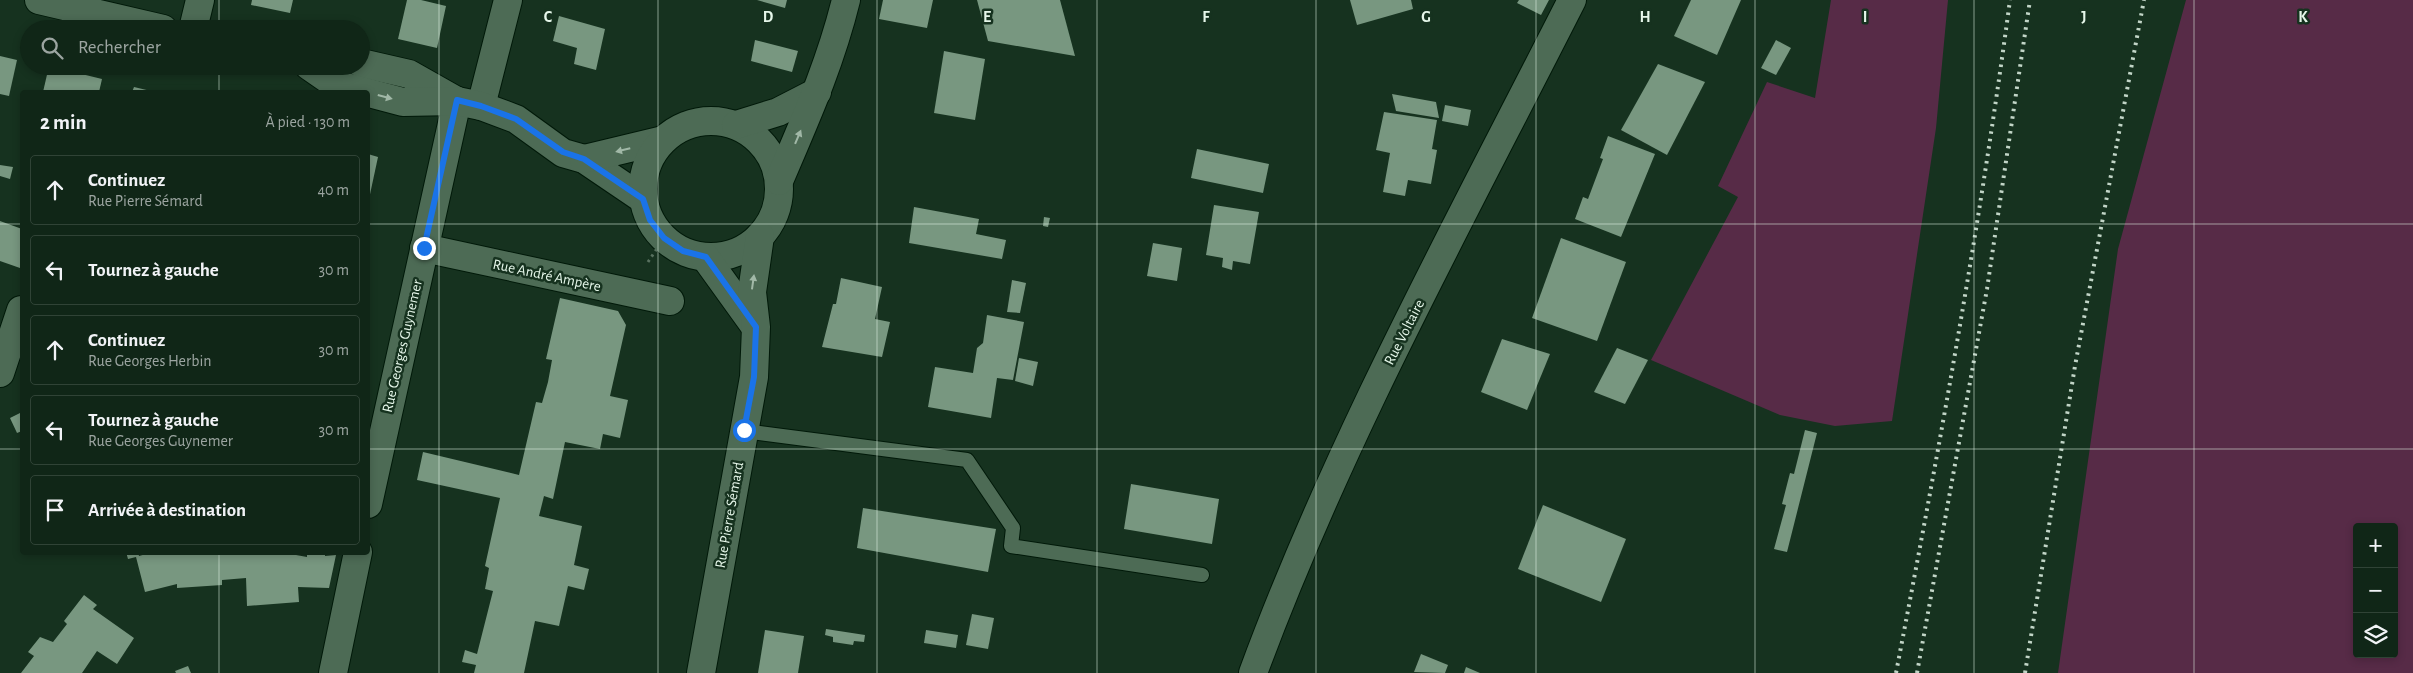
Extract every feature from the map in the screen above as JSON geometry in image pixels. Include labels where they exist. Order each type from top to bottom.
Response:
[{"type":"street","points":[[39,0],[125,20]]},
{"type":"street","points":[[196,20],[200,0]]},
{"type":"street","name":"Rue Georges Guynemer","points":[[370,482],[374,438],[424,248],[469,103],[508,0]]},
{"type":"street","points":[[779,181],[835,45],[846,0]]},
{"type":"street","name":"Rue Voltaire","points":[[1253,673],[1319,510],[1391,356],[1572,0]]},
{"type":"street","points":[[370,65],[409,74],[469,103],[516,119],[563,152],[584,159],[643,199]]},
{"type":"street","points":[[322,75],[335,84],[357,90]]},
{"type":"street","points":[[736,126],[778,112],[817,92]]},
{"type":"street","points":[[370,93],[402,102],[469,103]]},
{"type":"street","points":[[717,120],[736,126],[752,134],[765,147],[774,163],[779,181],[778,201],[771,220],[760,236],[735,252],[706,257],[683,251],[664,238],[650,220],[643,199],[645,170],[650,157],[663,140],[679,128],[698,122],[717,120]]},
{"type":"street","points":[[584,159],[663,140]]},
{"type":"street","name":"Rue Pierre Sémard","points":[[701,673],[754,377],[756,327],[752,292],[760,236]]},
{"type":"street","name":"Rue André Ampère","points":[[424,248],[670,301]]},
{"type":"street","points":[[706,257],[756,327]]},
{"type":"street","points":[[0,373],[14,308]]},
{"type":"street","points":[[333,673],[357,555]]},
{"type":"lane","points":[[744,430],[967,460],[1013,528],[1011,546],[1202,574]]},
{"type":"shaded area","points":[[1831,0],[1948,0],[1936,128],[1892,421],[1835,426],[1780,415],[1651,360],[1738,197],[1718,186],[1767,82],[1815,98]]},
{"type":"shaded area","points":[[2186,0],[2413,0],[2413,673],[2058,673],[2118,249]]},
{"type":"building","points":[[252,0],[293,0],[290,13],[251,5]]},
{"type":"building","points":[[407,0],[421,0],[446,6],[437,48],[398,39]]},
{"type":"building","points":[[757,0],[787,0],[785,8]]},
{"type":"building","points":[[883,0],[933,0],[927,28],[879,19]]},
{"type":"building","points":[[977,0],[1060,0],[1075,56],[988,41]]},
{"type":"building","points":[[1350,0],[1411,0],[1413,9],[1357,25]]},
{"type":"building","points":[[1519,0],[1549,0],[1541,15],[1517,3]]},
{"type":"building","points":[[1691,0],[1741,0],[1717,55],[1674,36]]},
{"type":"building","points":[[559,16],[605,29],[596,70],[574,64],[577,48],[553,41]]},
{"type":"building","points":[[755,40],[798,51],[792,72],[751,61]]},
{"type":"building","points":[[1776,40],[1791,48],[1776,75],[1761,68]]},
{"type":"building","points":[[944,51],[985,59],[975,120],[934,113]]},
{"type":"building","points":[[0,56],[17,60],[9,96],[0,94]]},
{"type":"building","points":[[1658,64],[1705,82],[1667,155],[1621,130]]},
{"type":"building","points":[[47,75],[86,75],[102,79],[99,90],[43,90]]},
{"type":"building","points":[[134,87],[147,90],[133,90]]},
{"type":"building","points":[[1392,94],[1436,102],[1439,118],[1396,111]]},
{"type":"building","points":[[1445,105],[1471,110],[1468,126],[1442,121]]},
{"type":"building","points":[[1384,112],[1437,120],[1432,149],[1437,150],[1431,184],[1408,180],[1405,196],[1383,192],[1390,153],[1376,150]]},
{"type":"building","points":[[1608,136],[1655,154],[1621,237],[1575,219],[1583,197],[1588,199],[1603,159],[1600,158]]},
{"type":"building","points":[[1197,149],[1269,164],[1263,193],[1191,178]]},
{"type":"building","points":[[370,155],[378,157],[370,194]]},
{"type":"building","points":[[0,165],[13,167],[10,179],[0,176]]},
{"type":"building","points":[[1214,205],[1259,212],[1250,264],[1233,261],[1232,270],[1222,267],[1223,258],[1206,255]]},
{"type":"building","points":[[914,207],[979,219],[976,234],[1006,240],[1002,259],[909,243]]},
{"type":"building","points":[[1044,217],[1050,218],[1048,227],[1043,226]]},
{"type":"building","points":[[0,221],[20,228],[20,268],[0,261]]},
{"type":"building","points":[[1561,238],[1626,262],[1597,341],[1532,318]]},
{"type":"building","points":[[1153,243],[1182,248],[1177,281],[1147,276]]},
{"type":"building","points":[[841,278],[882,287],[875,319],[890,322],[882,357],[822,347],[833,304],[836,304]]},
{"type":"building","points":[[1012,280],[1026,283],[1020,313],[1007,312]]},
{"type":"building","points":[[560,298],[618,311],[626,325],[610,396],[628,400],[620,438],[603,434],[600,449],[565,442],[553,499],[544,496],[539,516],[582,526],[574,565],[589,569],[584,590],[568,586],[559,626],[535,621],[524,673],[474,673],[476,665],[462,662],[465,650],[477,654],[493,591],[485,589],[489,568],[485,566],[500,498],[417,480],[423,452],[519,475],[536,402],[542,403],[548,382],[552,360],[546,359]]},
{"type":"building","points":[[987,315],[1024,322],[1013,380],[997,378],[991,418],[928,407],[935,367],[973,373],[977,348],[983,343]]},
{"type":"building","points":[[1502,339],[1550,354],[1527,410],[1481,392]]},
{"type":"building","points":[[1617,348],[1648,360],[1625,404],[1594,392]]},
{"type":"building","points":[[1019,358],[1038,362],[1033,386],[1015,381]]},
{"type":"building","points":[[20,413],[20,432],[17,433],[10,418]]},
{"type":"building","points":[[1805,430],[1817,433],[1787,552],[1774,549],[1786,505],[1782,504],[1790,473],[1794,474]]},
{"type":"building","points":[[1131,484],[1219,499],[1212,544],[1124,529]]},
{"type":"building","points":[[1543,505],[1626,539],[1601,602],[1518,569]]},
{"type":"building","points":[[863,508],[996,529],[988,572],[857,548]]},
{"type":"building","points":[[127,555],[296,555],[307,557],[307,555],[336,555],[329,588],[298,587],[299,602],[247,606],[246,578],[222,580],[222,585],[177,588],[177,584],[145,592],[136,557],[128,559]]},
{"type":"building","points":[[84,595],[97,605],[93,609],[134,638],[117,664],[97,651],[82,673],[21,673],[34,656],[28,652],[40,637],[53,642],[67,624],[64,621]]},
{"type":"building","points":[[972,614],[994,618],[988,649],[966,645]]},
{"type":"building","points":[[826,629],[865,635],[864,642],[854,641],[853,645],[833,642],[833,637],[825,635]]},
{"type":"building","points":[[765,630],[804,636],[798,673],[758,673]]},
{"type":"building","points":[[926,630],[958,635],[956,648],[924,643]]},
{"type":"building","points":[[1421,654],[1448,665],[1445,673],[1414,672]]},
{"type":"building","points":[[188,666],[191,673],[176,673],[175,671]]},
{"type":"building","points":[[1466,667],[1480,673],[1464,673]]},
{"type":"railway","points":[[1896,673],[1958,337],[1986,169],[2010,0]]},
{"type":"railway","points":[[1917,673],[1987,289],[2030,0]]},
{"type":"railway","points":[[2025,673],[2075,366],[2144,0]]},
{"type":"route","points":[[424,248],[457,100],[481,106],[516,119],[563,152],[584,159],[643,199],[650,220],[664,238],[683,251],[706,257],[756,327],[754,377],[744,430]]}]
